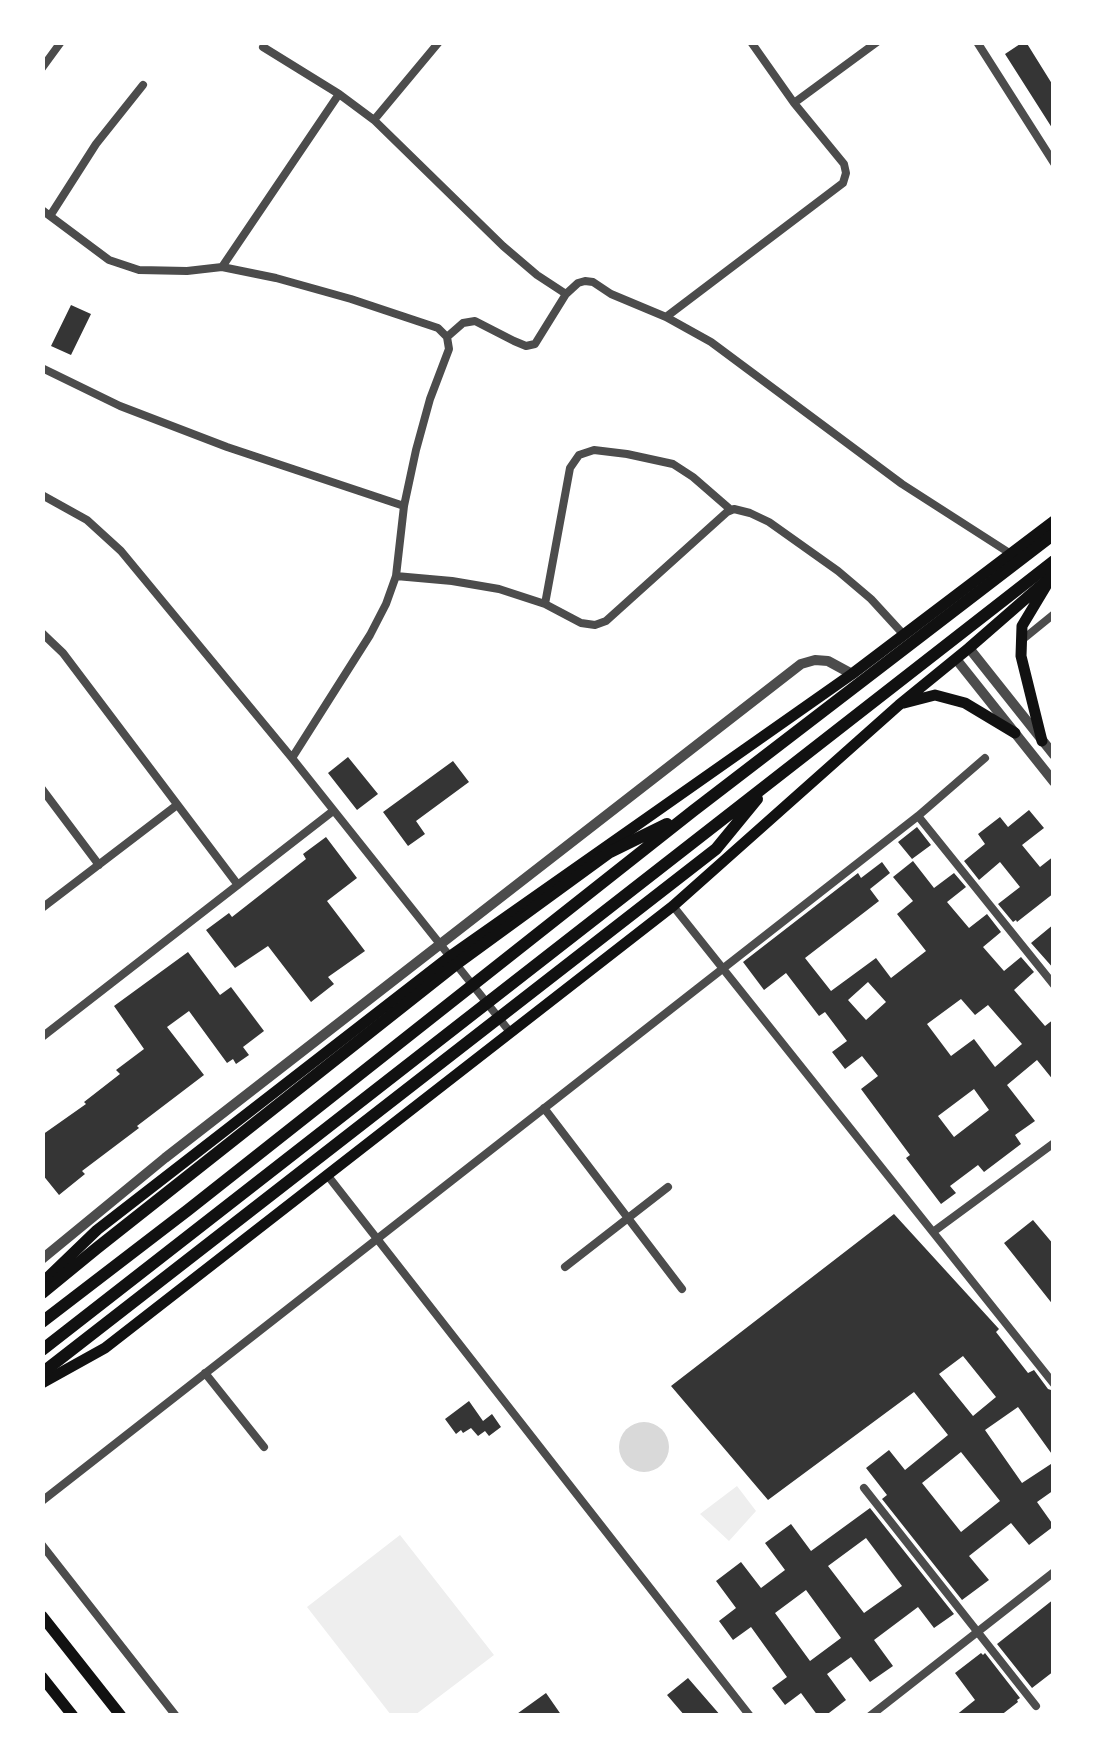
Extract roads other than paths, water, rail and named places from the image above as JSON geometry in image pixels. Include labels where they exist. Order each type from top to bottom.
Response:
[{"type":"main road","points":[[42,1284],[97,1230],[449,957],[852,674],[1054,521]]},
{"type":"main road","points":[[42,1322],[693,811],[1054,534]]},
{"type":"main road","points":[[42,1350],[1054,560]]},
{"type":"main road","points":[[1042,741],[1021,656],[1022,626],[1054,574]]},
{"type":"main road","points":[[42,1383],[105,1348],[673,906],[899,705],[1054,574]]},
{"type":"main road","points":[[899,705],[935,695],[965,703],[1015,733]]},
{"type":"main road","points":[[42,1374],[716,849],[775,778]]},
{"type":"main road","points":[[42,1293],[455,965],[610,852],[693,811]]},
{"type":"main road","points":[[42,1616],[121,1716]]},
{"type":"main road","points":[[42,1678],[73,1716]]},
{"type":"street","points":[[42,68],[61,42]]},
{"type":"street","points":[[374,120],[439,42]]},
{"type":"street","points":[[666,317],[843,183],[846,174],[844,164],[751,42]]},
{"type":"street","points":[[794,102],[877,42]]},
{"type":"street","points":[[977,42],[1054,163]]},
{"type":"street","points":[[263,48],[374,120],[503,246],[566,294]]},
{"type":"street","points":[[143,85],[46,213],[110,260],[139,270],[222,267],[276,278],[438,328],[447,337],[449,349],[425,416],[404,506],[396,576],[386,604],[292,758]]},
{"type":"street","points":[[222,267],[339,94]]},
{"type":"street","points":[[447,337],[463,323],[474,321],[514,342],[535,344],[566,294],[578,284],[593,282],[711,342],[902,484],[1011,554]]},
{"type":"street","points":[[42,368],[120,406],[209,440],[404,506]]},
{"type":"street","points":[[545,604],[570,468],[579,455],[594,450],[673,464],[693,476],[730,510],[750,512],[810,550],[855,584],[904,636]]},
{"type":"street","points":[[42,495],[87,520],[121,551],[510,1032]]},
{"type":"street","points":[[396,576],[498,589],[595,626],[606,621],[730,510]]},
{"type":"street","points":[[1022,640],[1054,614]]},
{"type":"street","points":[[42,633],[63,653],[238,884]]},
{"type":"street","points":[[969,648],[1054,755]]},
{"type":"street","points":[[956,659],[1054,782]]},
{"type":"street","points":[[42,1259],[165,1158],[802,664],[828,661],[852,674]]},
{"type":"street","points":[[42,1502],[918,816],[985,758]]},
{"type":"street","points":[[43,790],[99,864]]},
{"type":"street","points":[[42,908],[177,806]]},
{"type":"street","points":[[42,1037],[332,812]]},
{"type":"street","points":[[918,816],[1054,985]]},
{"type":"street","points":[[673,906],[1054,1384]]},
{"type":"street","points":[[544,1108],[682,1290]]},
{"type":"street","points":[[933,1232],[1054,1142]]},
{"type":"street","points":[[328,1176],[750,1716]]},
{"type":"street","points":[[565,1267],[668,1187]]},
{"type":"street","points":[[205,1374],[264,1447]]},
{"type":"street","points":[[864,1488],[1036,1706]]},
{"type":"street","points":[[42,1546],[176,1716]]},
{"type":"street","points":[[870,1716],[1054,1572]]}]
